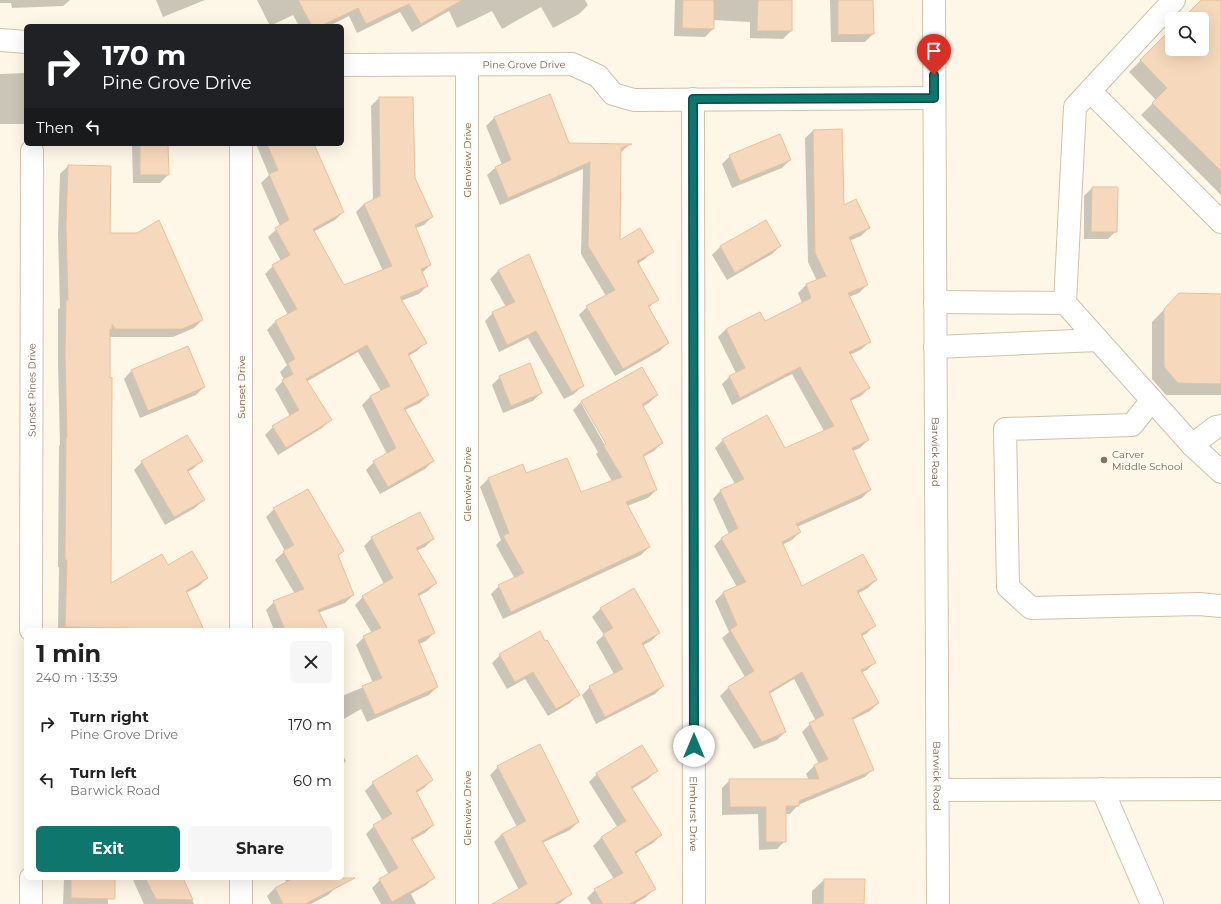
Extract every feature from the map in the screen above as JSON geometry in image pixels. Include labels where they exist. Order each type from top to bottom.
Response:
[{"type":"street","name":"Barwick Road","points":[[934,0],[938,904]]},
{"type":"street","points":[[1174,0],[1075,107],[1065,303],[1192,445],[1221,472]]},
{"type":"street","points":[[0,40],[24,42]]},
{"type":"street","name":"Pine Grove Drive","points":[[344,65],[572,64],[598,76],[613,94],[634,100],[934,98]]},
{"type":"street","name":"Glenview Drive","points":[[467,65],[467,904]]},
{"type":"street","points":[[1090,91],[1221,222]]},
{"type":"street","name":"Elmhurst Drive","points":[[693,99],[694,904]]},
{"type":"street","name":"Sunset Drive","points":[[241,146],[241,628]]},
{"type":"street","name":"Sunset Pines Drive","points":[[31,628],[32,151]]},
{"type":"street","points":[[935,302],[1065,303]]},
{"type":"street","points":[[935,347],[1098,340]]},
{"type":"street","points":[[1152,400],[1132,425],[1005,429],[1008,587],[1031,608],[1198,604],[1221,606]]},
{"type":"street","points":[[1192,445],[1216,427],[1221,426]]},
{"type":"street","points":[[1102,789],[1152,904]]},
{"type":"street","points":[[938,790],[1221,789]]},
{"type":"street","points":[[30,904],[31,880]]},
{"type":"street","points":[[241,880],[241,904]]},
{"type":"building","points":[[298,0],[462,0],[421,24],[409,4],[366,24],[358,8],[325,24],[311,24]]},
{"type":"building","points":[[683,0],[714,0],[714,29],[682,28]]},
{"type":"building","points":[[758,0],[792,0],[792,31],[757,31]]},
{"type":"building","points":[[838,0],[873,0],[874,34],[838,35]]},
{"type":"building","points":[[1201,0],[1221,0],[1221,171],[1152,103],[1167,88],[1140,60],[1165,35],[1165,56],[1209,56],[1209,12],[1189,12]]},
{"type":"building","points":[[550,94],[569,143],[632,144],[621,148],[620,240],[640,228],[654,252],[637,261],[659,300],[648,306],[669,343],[623,369],[586,306],[615,290],[588,246],[590,162],[508,198],[495,167],[511,160],[494,117]]},
{"type":"building","points":[[379,97],[413,97],[415,178],[433,217],[415,225],[431,265],[421,269],[428,286],[400,297],[427,343],[408,354],[429,395],[404,408],[434,461],[388,487],[373,461],[396,448],[370,396],[390,386],[367,345],[306,379],[332,420],[286,448],[272,426],[299,410],[282,380],[293,374],[288,363],[295,359],[275,321],[297,309],[272,265],[290,255],[275,228],[289,220],[269,174],[278,170],[268,146],[315,146],[344,212],[313,229],[344,285],[392,266],[364,204],[380,196]]},
{"type":"building","points":[[842,129],[844,205],[856,199],[870,228],[849,237],[868,285],[848,293],[871,342],[849,352],[870,388],[850,399],[869,440],[852,448],[871,490],[796,524],[801,532],[782,542],[802,586],[863,554],[877,580],[857,591],[876,626],[861,634],[876,663],[861,670],[879,703],[852,718],[874,770],[799,801],[799,806],[786,806],[786,842],[766,842],[766,807],[730,807],[729,779],[819,779],[814,765],[828,759],[809,723],[824,715],[802,672],[769,692],[786,732],[762,742],[728,687],[754,671],[730,630],[737,625],[723,592],[746,582],[721,538],[738,528],[720,490],[744,479],[722,439],[767,415],[785,448],[834,426],[800,367],[740,398],[729,376],[745,368],[726,329],[760,312],[765,321],[811,298],[806,284],[826,276],[815,253],[813,130]]},
{"type":"building","points":[[780,134],[791,160],[740,181],[729,155]]},
{"type":"building","points":[[140,146],[168,146],[169,175],[140,175]]},
{"type":"building","points":[[68,165],[111,166],[110,233],[137,233],[159,220],[203,320],[182,329],[115,329],[112,324],[112,329],[110,329],[110,378],[112,377],[111,583],[162,554],[168,565],[192,551],[208,578],[186,591],[203,628],[65,627],[67,560],[65,560],[67,437],[65,355],[66,300],[68,300],[66,225]]},
{"type":"building","points":[[1092,187],[1118,187],[1117,232],[1091,232]]},
{"type":"building","points":[[766,220],[781,246],[735,273],[720,246]]},
{"type":"building","points":[[529,254],[584,386],[572,392],[536,331],[507,345],[492,312],[515,302],[498,270]]},
{"type":"building","points":[[1179,293],[1221,294],[1221,384],[1178,383],[1164,367],[1164,309]]},
{"type":"building","points":[[188,346],[205,387],[148,411],[131,370]]},
{"type":"building","points":[[530,363],[542,393],[511,406],[499,376]]},
{"type":"building","points":[[642,367],[658,395],[642,404],[663,443],[643,455],[657,490],[626,502],[650,547],[511,612],[498,585],[524,573],[503,536],[509,533],[488,478],[523,464],[526,473],[567,458],[581,492],[622,477],[603,445],[606,444],[581,401]]},
{"type":"building","points":[[187,435],[203,461],[187,470],[205,500],[174,517],[141,461]]},
{"type":"building","points":[[308,489],[344,551],[338,555],[354,595],[318,610],[327,628],[284,628],[273,601],[304,589],[283,551],[294,545],[273,508]]},
{"type":"building","points":[[420,512],[434,539],[416,548],[437,583],[418,594],[435,633],[418,640],[438,687],[375,715],[362,686],[382,678],[363,636],[381,628],[362,596],[393,578],[371,537]]},
{"type":"building","points":[[634,588],[660,633],[642,643],[664,686],[605,717],[589,686],[623,669],[603,634],[613,628],[600,608]]},
{"type":"building","points":[[540,631],[580,695],[556,709],[533,672],[515,682],[499,654]]},
{"type":"building","points":[[540,744],[579,822],[542,841],[572,894],[554,904],[492,904],[527,884],[502,834],[526,821],[497,766]]},
{"type":"building","points":[[642,745],[658,771],[631,787],[662,835],[635,852],[656,889],[630,904],[603,904],[594,889],[623,873],[601,837],[626,821],[596,773]]},
{"type":"building","points":[[417,755],[433,780],[416,791],[434,825],[411,838],[435,878],[392,902],[379,879],[398,868],[373,825],[392,814],[372,782]]},
{"type":"building","points":[[344,878],[355,878],[305,904],[283,904],[275,888],[290,880],[344,880]]},
{"type":"building","points":[[824,879],[865,879],[864,904],[823,904]]},
{"type":"building","points":[[71,880],[115,880],[115,899],[71,898]]},
{"type":"building","points":[[146,880],[184,880],[193,900],[156,899]]},
{"type":"place","name":"Carver Middle School","points":[[1104,460]]},
{"type":"route","points":[[694,746],[693,99],[934,98],[934,75]]}]
